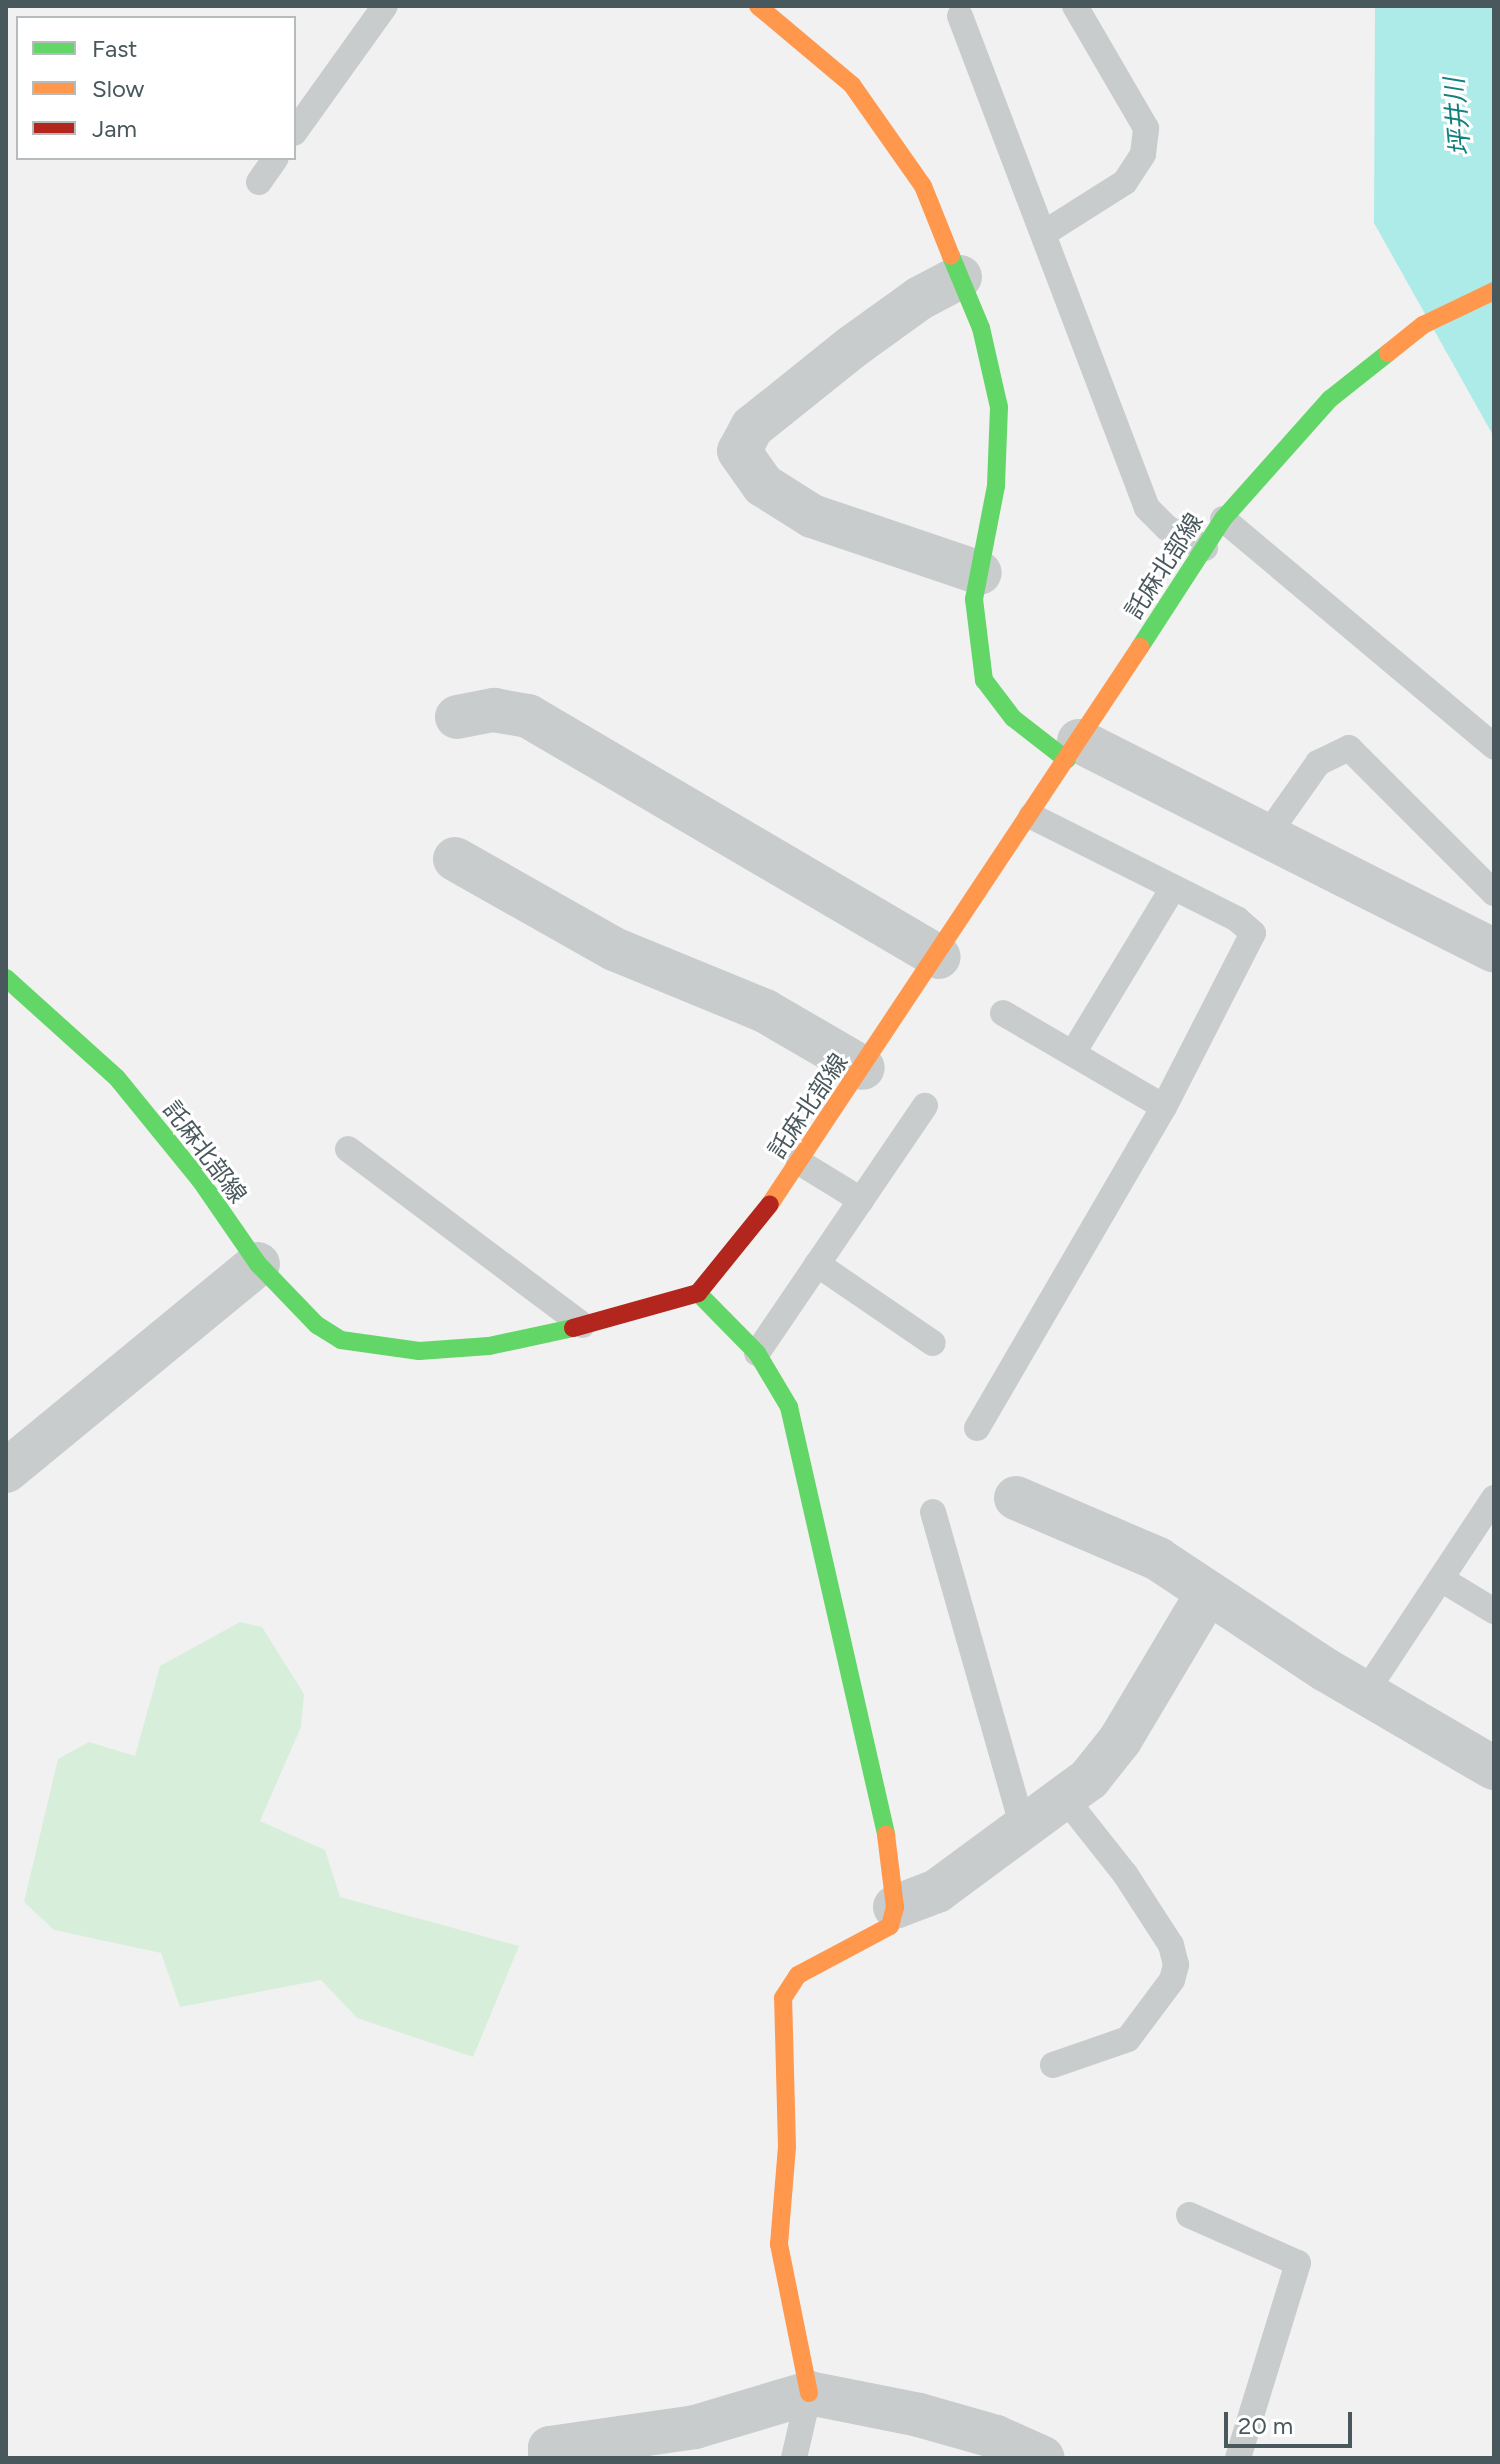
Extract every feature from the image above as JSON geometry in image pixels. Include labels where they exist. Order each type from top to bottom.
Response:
[{"type":"main road","points":[[758,6],[852,85],[923,186],[981,328],[999,407],[996,486],[974,599],[984,680],[1013,718],[1073,751]]},
{"type":"main road","name":"託麻北部線","points":[[6,978],[117,1078],[200,1180],[258,1264],[317,1325],[341,1340],[376,1348],[489,1346],[644,1312],[698,1293],[726,1264],[939,957],[1223,519],[1321,408],[1423,325],[1494,291]]},
{"type":"main road","points":[[698,1293],[757,1353],[789,1407],[806,1498],[893,1864],[895,1907],[890,1926],[798,1975],[783,1998],[787,2147],[779,2244],[809,2393]]},
{"type":"street","points":[[960,277],[920,298],[852,347],[752,427],[739,451],[763,485],[812,516],[980,573]]},
{"type":"street","points":[[457,717],[494,710],[528,716],[939,957]]},
{"type":"street","points":[[1073,751],[1268,834],[1494,951]]},
{"type":"street","points":[[455,859],[614,949],[765,1011],[863,1068]]},
{"type":"street","points":[[6,1471],[258,1264]]},
{"type":"street","points":[[1016,1498],[1158,1559],[1207,1594],[1365,1693],[1494,1768]]},
{"type":"street","points":[[895,1907],[937,1891],[1089,1779],[1120,1740],[1207,1594]]},
{"type":"street","points":[[550,2458],[550,2448],[695,2427],[809,2393],[919,2415],[996,2437],[1043,2458]]},
{"type":"lane","points":[[296,130],[385,6]]},
{"type":"lane","points":[[1046,232],[1125,182],[1143,154],[1146,128],[1075,6]]},
{"type":"lane","points":[[960,16],[1046,232],[1147,508],[1167,528],[1205,548]]},
{"type":"lane","points":[[259,182],[275,160]]},
{"type":"lane","points":[[1223,519],[1494,746]]},
{"type":"lane","points":[[1268,834],[1318,763],[1349,748],[1494,893]]},
{"type":"lane","points":[[977,1428],[1164,1107],[1253,933],[1237,919],[1031,816]]},
{"type":"lane","points":[[1073,1053],[1173,888]]},
{"type":"lane","points":[[1003,1013],[1164,1107]]},
{"type":"lane","points":[[757,1353],[925,1106]]},
{"type":"lane","points":[[348,1149],[582,1325]]},
{"type":"lane","points":[[799,1162],[861,1200]]},
{"type":"lane","points":[[817,1264],[933,1343]]},
{"type":"lane","points":[[1365,1693],[1492,1506]]},
{"type":"lane","points":[[933,1512],[1023,1828]]},
{"type":"lane","points":[[1441,1579],[1494,1611]]},
{"type":"lane","points":[[1053,2065],[1128,2039],[1172,1980],[1176,1965],[1171,1945],[1125,1874],[1064,1797]]},
{"type":"lane","points":[[1189,2215],[1298,2263],[1238,2458]]},
{"type":"lane","points":[[794,2458],[809,2393]]},
{"type":"green space","points":[[240,1622],[262,1627],[304,1694],[301,1727],[260,1821],[325,1850],[340,1897],[519,1946],[473,2057],[357,2018],[321,1980],[180,2007],[161,1953],[54,1930],[24,1902],[58,1759],[89,1742],[135,1756],[160,1666]]},
{"type":"water","name":"坪井川","points":[[1375,6],[1494,6],[1494,437],[1374,223]]},
{"type":"traffic: fast","points":[[951,256],[981,328],[999,407],[996,486],[974,599],[984,680],[1013,718],[1067,760]]},
{"type":"traffic: fast","points":[[1140,647],[1223,519],[1330,399],[1388,353]]},
{"type":"traffic: fast","points":[[6,978],[117,1078],[200,1180],[258,1264],[317,1325],[341,1340],[419,1351],[489,1346],[573,1328]]},
{"type":"traffic: fast","points":[[698,1293],[757,1353],[789,1407],[886,1835]]},
{"type":"traffic: slow","points":[[758,6],[852,85],[923,186],[951,256]]},
{"type":"traffic: slow","points":[[1388,353],[1423,325],[1494,291]]},
{"type":"traffic: slow","points":[[770,1204],[1140,647]]},
{"type":"traffic: slow","points":[[809,2393],[779,2244],[787,2147],[783,1998],[798,1975],[890,1926],[895,1907],[886,1835]]},
{"type":"traffic: jam","points":[[573,1328],[698,1293],[770,1204]]}]
